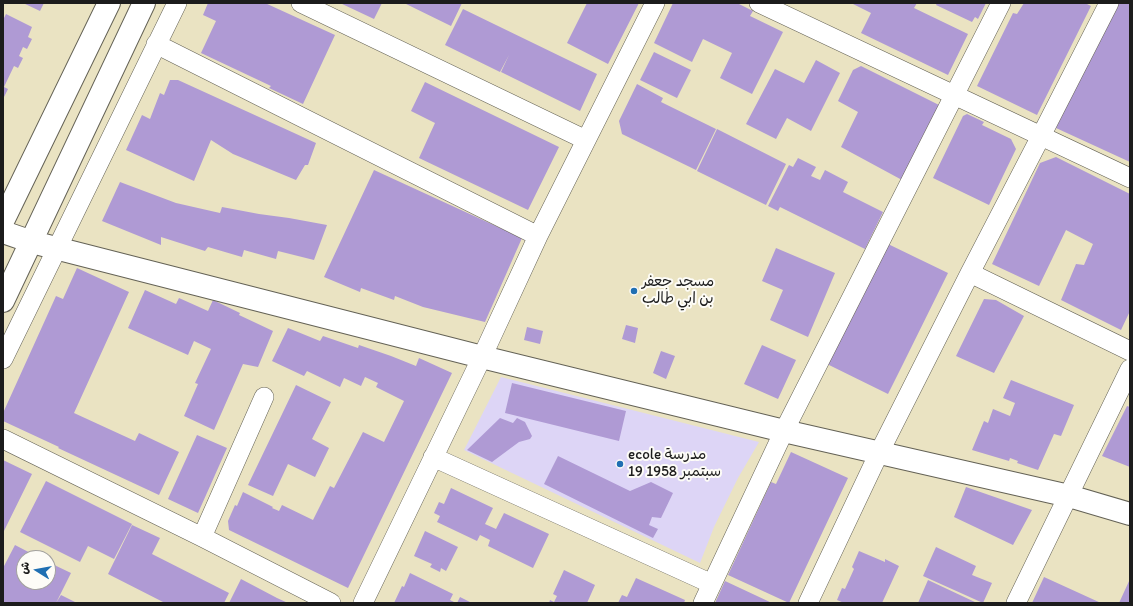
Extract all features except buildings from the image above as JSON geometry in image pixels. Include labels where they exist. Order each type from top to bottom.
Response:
[{"type":"street","points":[[3,220],[109,3]]},
{"type":"street","points":[[3,301],[144,3]]},
{"type":"street","points":[[3,359],[177,3]]},
{"type":"street","points":[[301,3],[586,140]]},
{"type":"street","points":[[363,603],[482,357],[538,236],[655,3]]},
{"type":"street","points":[[759,3],[1130,178]]},
{"type":"street","points":[[702,603],[784,431],[1002,3]]},
{"type":"street","points":[[808,603],[879,453],[1109,3]]},
{"type":"street","points":[[156,44],[538,236]]},
{"type":"street","points":[[3,232],[32,242],[482,357],[784,431],[1069,496],[1130,514]]},
{"type":"street","points":[[970,273],[1130,351]]},
{"type":"street","points":[[1016,603],[1130,369]]},
{"type":"street","points":[[202,537],[264,397]]},
{"type":"street","points":[[3,439],[202,537],[331,603]]},
{"type":"street","points":[[433,458],[712,584]]},
{"type":"shaded area","name":"ecole مدرسة 19 سبتمبر 1958","points":[[501,377],[759,442],[738,478],[714,527],[700,563],[464,450]]},
{"type":"place","name":"مسجد جعفر بن ابي طالب","points":[[634,291]]},
{"type":"place","name":"ecole مدرسة 19 سبتمبر 1958","points":[[620,464]]}]
